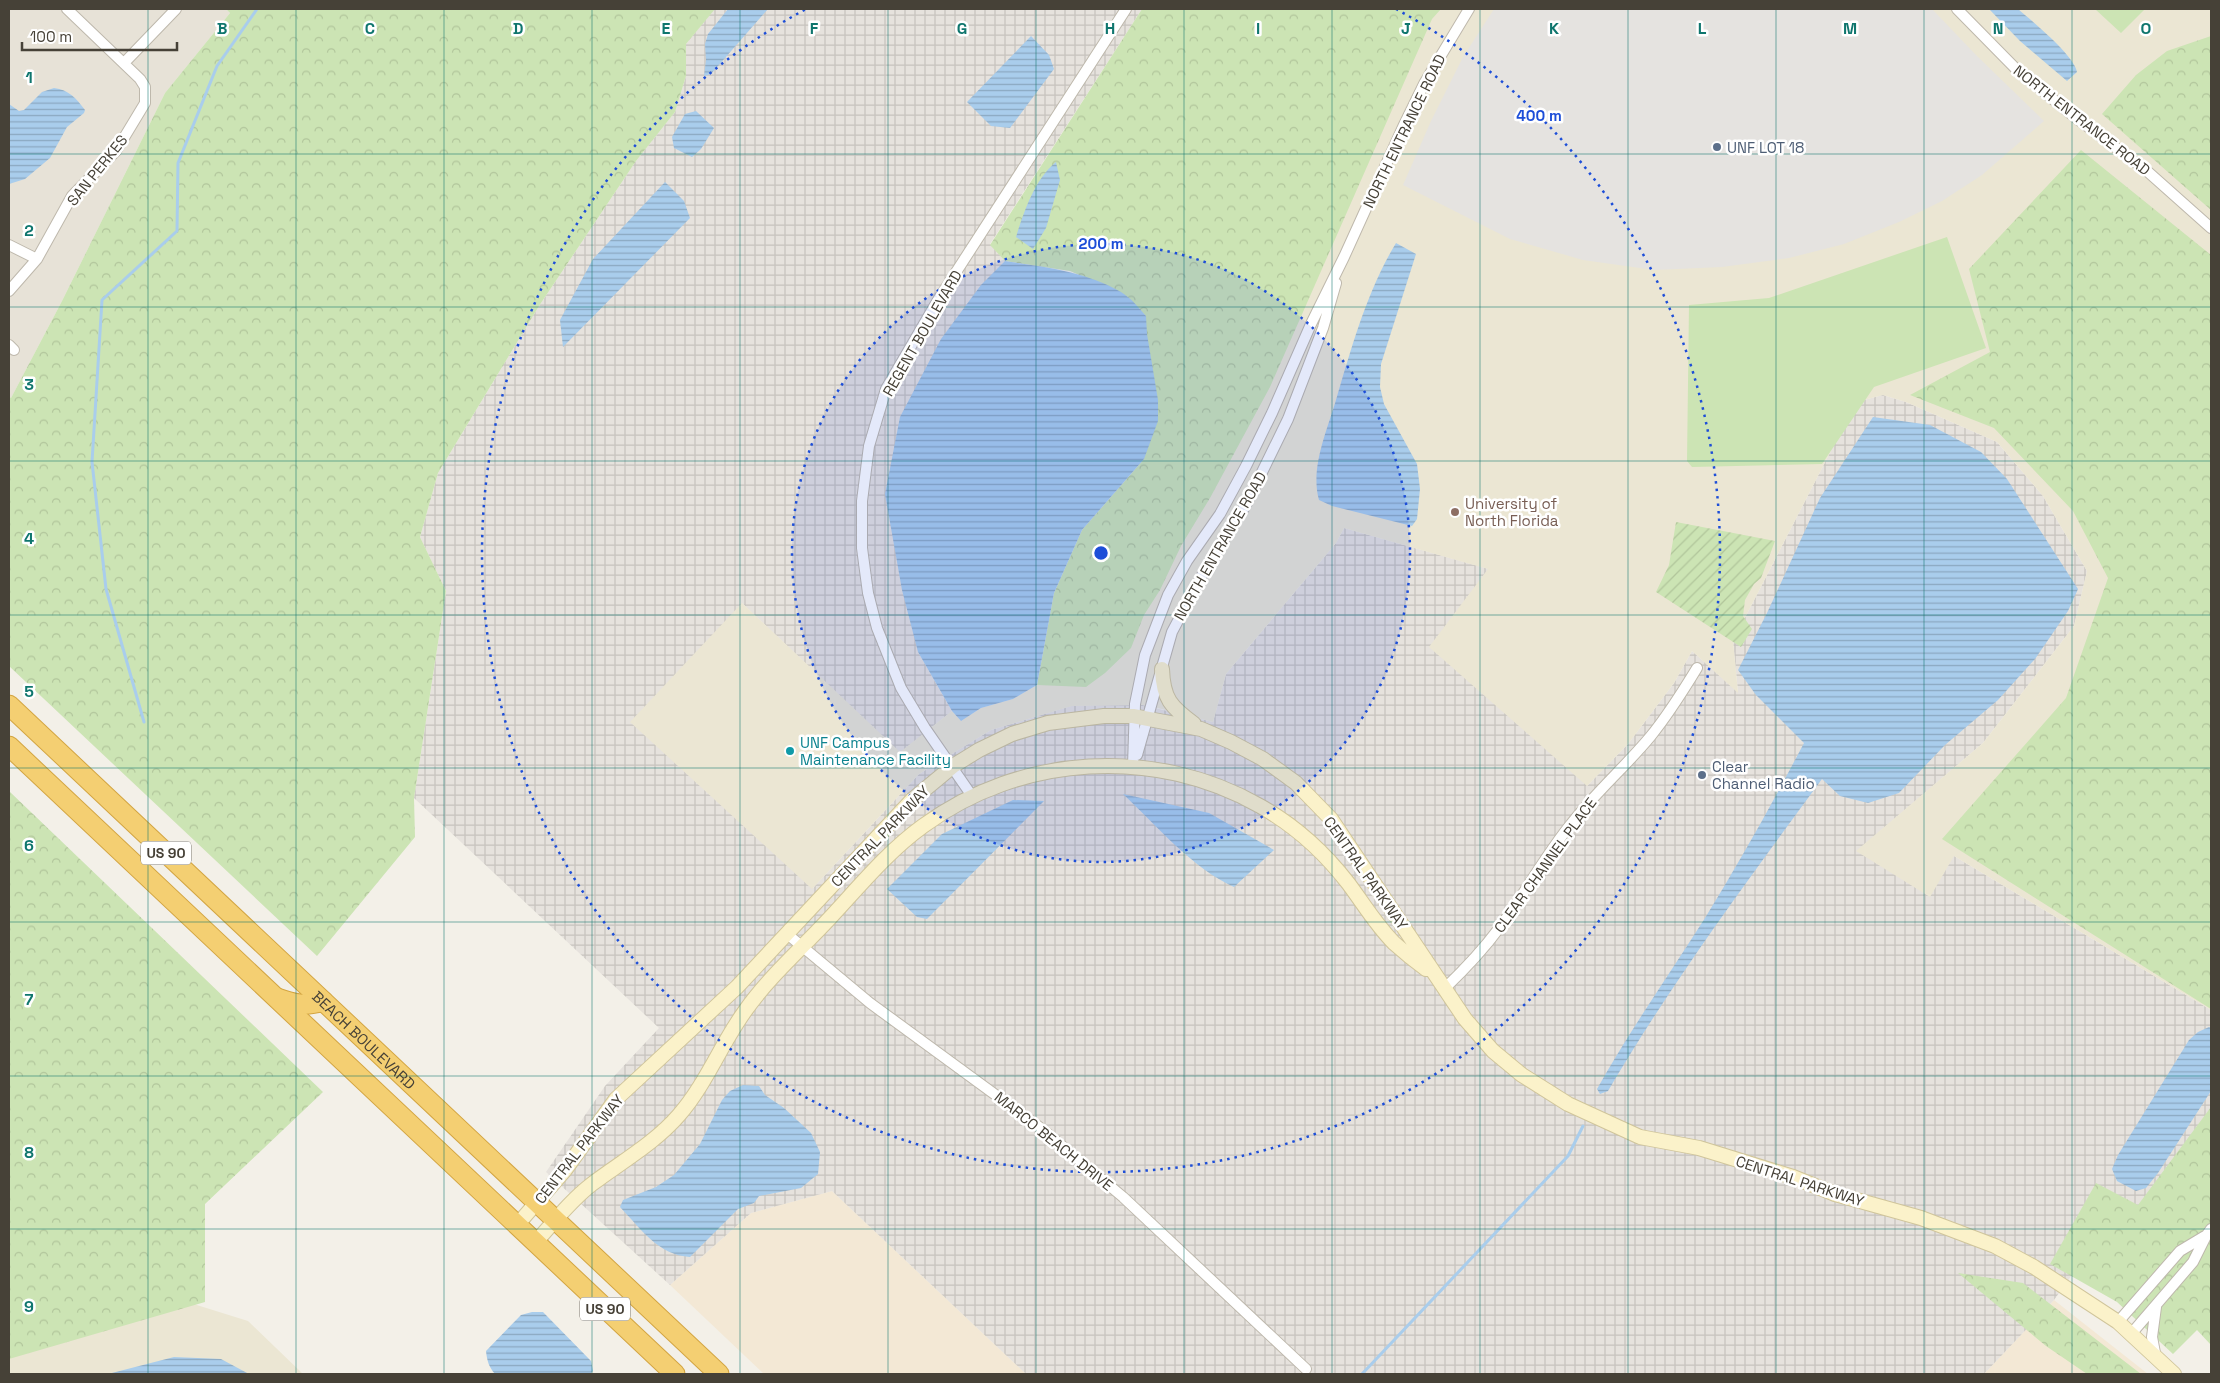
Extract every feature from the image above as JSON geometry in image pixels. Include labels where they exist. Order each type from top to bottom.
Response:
[{"type":"highway","name":"BEACH BOULEVARD","points":[[9,705],[719,1374]]},
{"type":"highway","name":"US 90","points":[[9,746],[273,997],[675,1374]]},
{"type":"highway","points":[[273,997],[300,1005],[311,1005],[323,1001]]},
{"type":"highway","points":[[315,1036],[314,1022],[316,1012],[323,1001]]},
{"type":"street","name":"SAN PERKES","points":[[9,291],[38,259],[72,196],[116,151],[145,103],[145,87],[140,79],[67,9]]},
{"type":"street","points":[[124,63],[176,9]]},
{"type":"street","name":"REGENT BOULEVARD","points":[[972,796],[925,728],[901,688],[877,628],[868,593],[862,548],[862,501],[869,446],[886,388],[938,300],[1126,9]]},
{"type":"street","name":"NORTH ENTRANCE ROAD","points":[[1133,766],[1133,716],[1145,655],[1168,595],[1187,561],[1220,514],[1244,470],[1425,82],[1469,9]]},
{"type":"street","name":"NORTH ENTRANCE ROAD","points":[[1957,9],[2018,71],[2076,118],[2147,171],[2211,228]]},
{"type":"street","points":[[9,245],[38,259]]},
{"type":"street","name":"NORTH ENTRANCE ROAD","points":[[1133,766],[1149,718],[1172,632],[1207,566],[1246,506],[1288,419],[1320,335],[1344,257]]},
{"type":"street","points":[[1244,470],[1261,460],[1268,459]]},
{"type":"street","name":"CLEAR CHANNEL PLACE","points":[[1441,984],[1476,958],[1501,926],[1532,877],[1570,824],[1600,789],[1650,737],[1677,701],[1697,668]]},
{"type":"street","points":[[1162,669],[1163,689],[1169,703],[1182,716],[1200,729]]},
{"type":"street","name":"CENTRAL PARKWAY","points":[[517,1225],[565,1170],[616,1099],[737,987],[912,800],[953,766],[1012,734],[1048,723],[1104,716],[1133,716],[1200,729],[1231,742],[1263,759],[1296,783],[1331,819],[1465,1019],[1493,1051],[1522,1075],[1568,1104],[1640,1137],[1699,1148],[1793,1177],[1835,1194],[1921,1218],[1996,1246],[2042,1271],[2118,1322],[2174,1374]]},
{"type":"street","name":"CENTRAL PARKWAY","points":[[535,1243],[589,1186],[655,1138],[679,1114],[702,1082],[745,1010],[901,844],[946,810],[1007,781],[1042,772],[1090,766],[1133,766],[1171,772],[1203,780],[1235,793],[1283,821],[1325,856],[1347,881],[1394,943],[1441,984]]},
{"type":"street","name":"MARCO BEACH DRIVE","points":[[786,933],[870,1003],[1048,1134],[1123,1197],[1306,1369]]},
{"type":"street","points":[[2118,1322],[2180,1251],[2208,1232]]},
{"type":"street","points":[[2131,1334],[2193,1262],[2208,1232]]},
{"type":"street","points":[[2156,1304],[2152,1320],[2152,1337],[2156,1358]]},
{"type":"shaded area","points":[[9,9],[226,9],[230,13],[165,93],[62,301],[11,398],[9,396]]},
{"type":"shaded area","points":[[714,9],[1142,9],[990,244],[1005,261],[999,268],[918,652],[952,711],[900,753],[742,603],[813,888],[919,774],[991,730],[1071,706],[1142,705],[1213,722],[1226,674],[1336,543],[1344,528],[1489,569],[1587,786],[1628,744],[1674,683],[1692,651],[1738,692],[1733,641],[1856,402],[1883,395],[1906,402],[1997,442],[2043,496],[2087,571],[2074,626],[1983,743],[1857,851],[1954,856],[2211,1010],[2211,1203],[2077,1268],[2054,1300],[1984,1374],[1026,1374],[832,1191],[751,1213],[670,1285],[546,1172],[605,1086],[659,1028],[414,798],[446,591],[420,537],[438,473],[539,306],[636,161],[675,112],[686,76],[686,44]]},
{"type":"shaded area","name":"University of North Florida","points":[[1237,9],[2211,9],[2211,1010],[1954,856],[1930,897],[1856,851],[1983,743],[2074,626],[2087,571],[2043,496],[1997,442],[1906,402],[1883,395],[1856,402],[1733,641],[1738,693],[1692,651],[1674,683],[1628,744],[1587,786],[1429,647],[1488,569],[1344,528],[1336,543],[1226,674],[1213,722],[1146,705],[1072,706],[991,730],[919,774],[812,889],[630,722],[742,603],[900,752],[952,711],[961,721],[981,708],[1013,699],[1037,685],[1053,685],[1158,458]]},
{"type":"shaded area","name":"UNF LOT 18","points":[[1494,9],[1932,9],[2044,121],[1982,175],[1942,201],[1899,222],[1844,244],[1789,258],[1722,267],[1654,270],[1583,260],[1510,239],[1403,185],[1431,121],[1463,57]]},
{"type":"shaded area","points":[[832,1191],[1026,1374],[764,1374],[670,1285],[751,1213]]},
{"type":"shaded area","points":[[120,1281],[248,1321],[303,1374],[9,1374],[9,1326]]},
{"type":"shaded area","points":[[2054,1300],[2148,1374],[1984,1374]]},
{"type":"green space","points":[[226,9],[715,9],[686,44],[686,76],[675,112],[636,161],[539,306],[438,473],[420,537],[446,591],[414,798],[415,837],[317,956],[9,666],[9,396],[11,398],[62,301],[165,93],[230,13]]},
{"type":"green space","points":[[1142,9],[1441,9],[1432,19],[1270,387],[1210,498],[1181,546],[1160,590],[1144,615],[1131,648],[1105,673],[1086,687],[1037,685],[1054,593],[1082,530],[1144,459],[1146,316],[1121,293],[1070,271],[1005,261],[990,245]]},
{"type":"green space","points":[[2095,9],[2145,9],[2121,33]]},
{"type":"green space","points":[[2211,36],[2211,210],[2102,114],[2136,75],[2167,51]]},
{"type":"green space","points":[[2081,150],[2211,255],[2211,1009],[1942,839],[2066,698],[2108,578],[2073,511],[1994,428],[1910,395],[1990,352],[1969,269]]},
{"type":"green space","points":[[1947,237],[1986,348],[1874,387],[1822,464],[1692,467],[1687,461],[1689,305],[1769,298]]},
{"type":"green space","points":[[1676,522],[1775,541],[1761,578],[1754,584],[1745,600],[1743,616],[1752,629],[1741,647],[1656,592],[1669,565]]},
{"type":"green space","points":[[9,791],[323,1092],[205,1204],[205,1302],[9,1359]]},
{"type":"green space","points":[[2211,1107],[2211,1345],[2197,1330],[2173,1354],[2117,1302],[2050,1264],[2096,1183],[2138,1205]]},
{"type":"green space","points":[[1958,1273],[2023,1283],[2141,1374],[2087,1374],[2046,1346]]},
{"type":"water","points":[[728,9],[768,9],[711,74],[704,76],[705,44],[708,34]]},
{"type":"water","points":[[1989,9],[2018,9],[2061,48],[2069,57],[2077,72],[2067,81],[2020,41]]},
{"type":"water","points":[[1031,36],[1049,55],[1054,69],[1010,128],[991,126],[967,102]]},
{"type":"water","points":[[54,88],[72,95],[85,110],[84,113],[67,127],[50,158],[25,179],[9,184],[9,104],[19,111],[24,110],[42,92]]},
{"type":"water","points":[[696,111],[714,128],[701,149],[692,157],[674,148],[672,137],[685,114]]},
{"type":"water","points":[[1056,162],[1060,180],[1046,228],[1033,249],[1016,237],[1026,207],[1036,187],[1048,169]]},
{"type":"water","points":[[665,182],[684,201],[690,218],[563,347],[560,320],[593,259]]},
{"type":"water","points":[[1396,243],[1416,254],[1381,364],[1380,387],[1384,404],[1417,464],[1420,489],[1417,519],[1412,526],[1332,506],[1319,500],[1317,488],[1318,462],[1354,339],[1368,300]]},
{"type":"water","points":[[1005,261],[1035,265],[1093,279],[1121,292],[1135,303],[1146,316],[1147,334],[1158,400],[1158,421],[1144,459],[1082,530],[1054,593],[1037,685],[1013,699],[981,708],[961,721],[952,711],[918,652],[902,590],[885,494],[900,417],[941,339],[981,285]]},
{"type":"water","points":[[1873,417],[1930,425],[1981,452],[2007,479],[2078,589],[2068,611],[2035,659],[1998,700],[1945,745],[1899,793],[1868,803],[1840,796],[1822,779],[1684,971],[1632,1050],[1608,1091],[1600,1094],[1597,1089],[1636,1024],[1718,897],[1804,743],[1756,695],[1738,670],[1767,613],[1820,498]]},
{"type":"water","points":[[1123,794],[1209,813],[1274,850],[1234,887],[1219,879],[1190,858]]},
{"type":"water","points":[[1013,800],[1044,801],[927,919],[917,917],[887,889],[942,834]]},
{"type":"water","points":[[2209,1027],[2211,1028],[2211,1091],[2158,1173],[2146,1188],[2136,1191],[2117,1181],[2112,1169],[2118,1155],[2189,1040],[2198,1032]]},
{"type":"water","points":[[743,1085],[759,1086],[765,1095],[784,1108],[811,1133],[820,1152],[818,1174],[801,1188],[759,1196],[754,1203],[738,1209],[690,1257],[669,1251],[651,1240],[620,1207],[623,1200],[656,1187],[674,1175],[700,1144],[722,1100],[730,1091]]},
{"type":"water","points":[[543,1312],[591,1361],[593,1371],[590,1374],[495,1374],[489,1364],[486,1351],[521,1315]]},
{"type":"water","points":[[174,1357],[221,1359],[249,1374],[108,1374]]},
{"type":"waterway","points":[[144,722],[106,589],[92,462],[102,300],[177,231],[178,163],[217,66],[257,9]]},
{"type":"waterway","points":[[1362,1374],[1568,1156],[1583,1126]]},
{"type":"place","name":"UNF LOT 18","points":[[1717,147]]},
{"type":"place","name":"University of North Florida","points":[[1455,512]]},
{"type":"place","name":"UNF Campus Maintenance Facility","points":[[790,751]]},
{"type":"place","name":"Clear Channel Radio","points":[[1702,775]]}]
